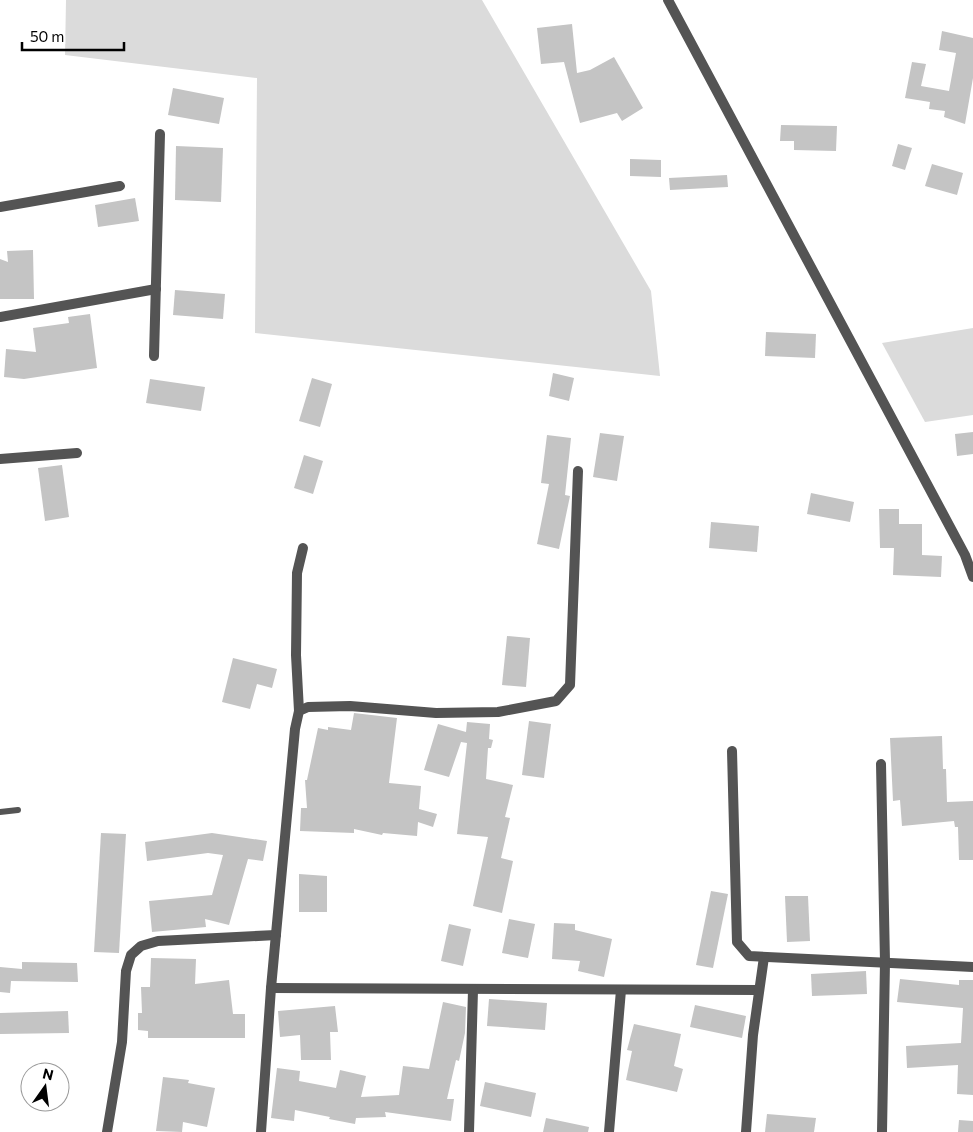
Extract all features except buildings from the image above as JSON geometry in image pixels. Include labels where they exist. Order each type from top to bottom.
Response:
[{"type":"street","points":[[668,0],[965,555],[973,577]]},
{"type":"street","points":[[154,356],[160,134]]},
{"type":"street","points":[[0,207],[120,186]]},
{"type":"street","points":[[0,318],[156,288]]},
{"type":"street","points":[[0,460],[77,453]]},
{"type":"street","points":[[299,711],[308,707],[350,706],[436,712],[498,712],[556,701],[570,686],[578,471]]},
{"type":"street","points":[[260,1132],[271,988],[295,729],[299,711],[296,655],[297,573],[303,548]]},
{"type":"street","points":[[732,751],[737,942],[749,956],[973,966]]},
{"type":"street","points":[[881,764],[885,962],[882,1132]]},
{"type":"street","points":[[107,1132],[122,1042],[126,971],[131,955],[141,946],[158,941],[276,935]]},
{"type":"street","points":[[746,1132],[753,1035],[764,956]]},
{"type":"street","points":[[271,988],[759,990]]},
{"type":"street","points":[[469,1132],[473,990]]},
{"type":"street","points":[[610,1132],[621,990]]},
{"type":"lane","points":[[0,812],[18,810]]},
{"type":"shaded area","points":[[66,0],[482,0],[651,291],[660,376],[255,333],[257,78],[65,55]]},
{"type":"shaded area","points":[[973,328],[973,415],[925,422],[882,343]]}]
